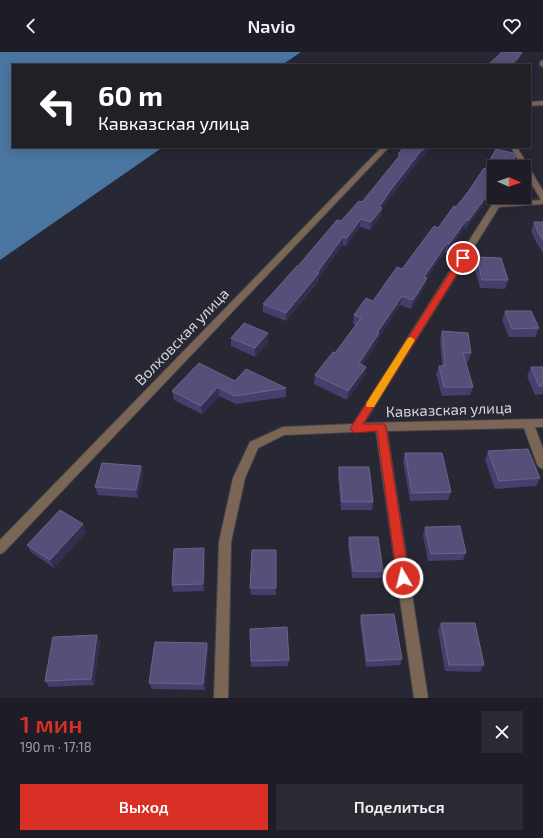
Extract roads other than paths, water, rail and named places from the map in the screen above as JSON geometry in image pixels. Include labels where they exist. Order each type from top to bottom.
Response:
[{"type":"street","points":[[531,104],[543,103]]},
{"type":"street","name":"Волховская улица","points":[[0,548],[385,148]]},
{"type":"street","points":[[515,148],[543,198]]},
{"type":"street","points":[[355,429],[496,205],[543,202]]},
{"type":"street","points":[[528,423],[543,464]]},
{"type":"street","name":"Кавказская улица","points":[[221,698],[225,542],[239,478],[254,446],[283,431],[543,423]]},
{"type":"street","points":[[381,427],[420,698]]},
{"type":"water","points":[[0,52],[301,52],[283,64],[12,64],[12,148],[162,148],[0,260]]}]
